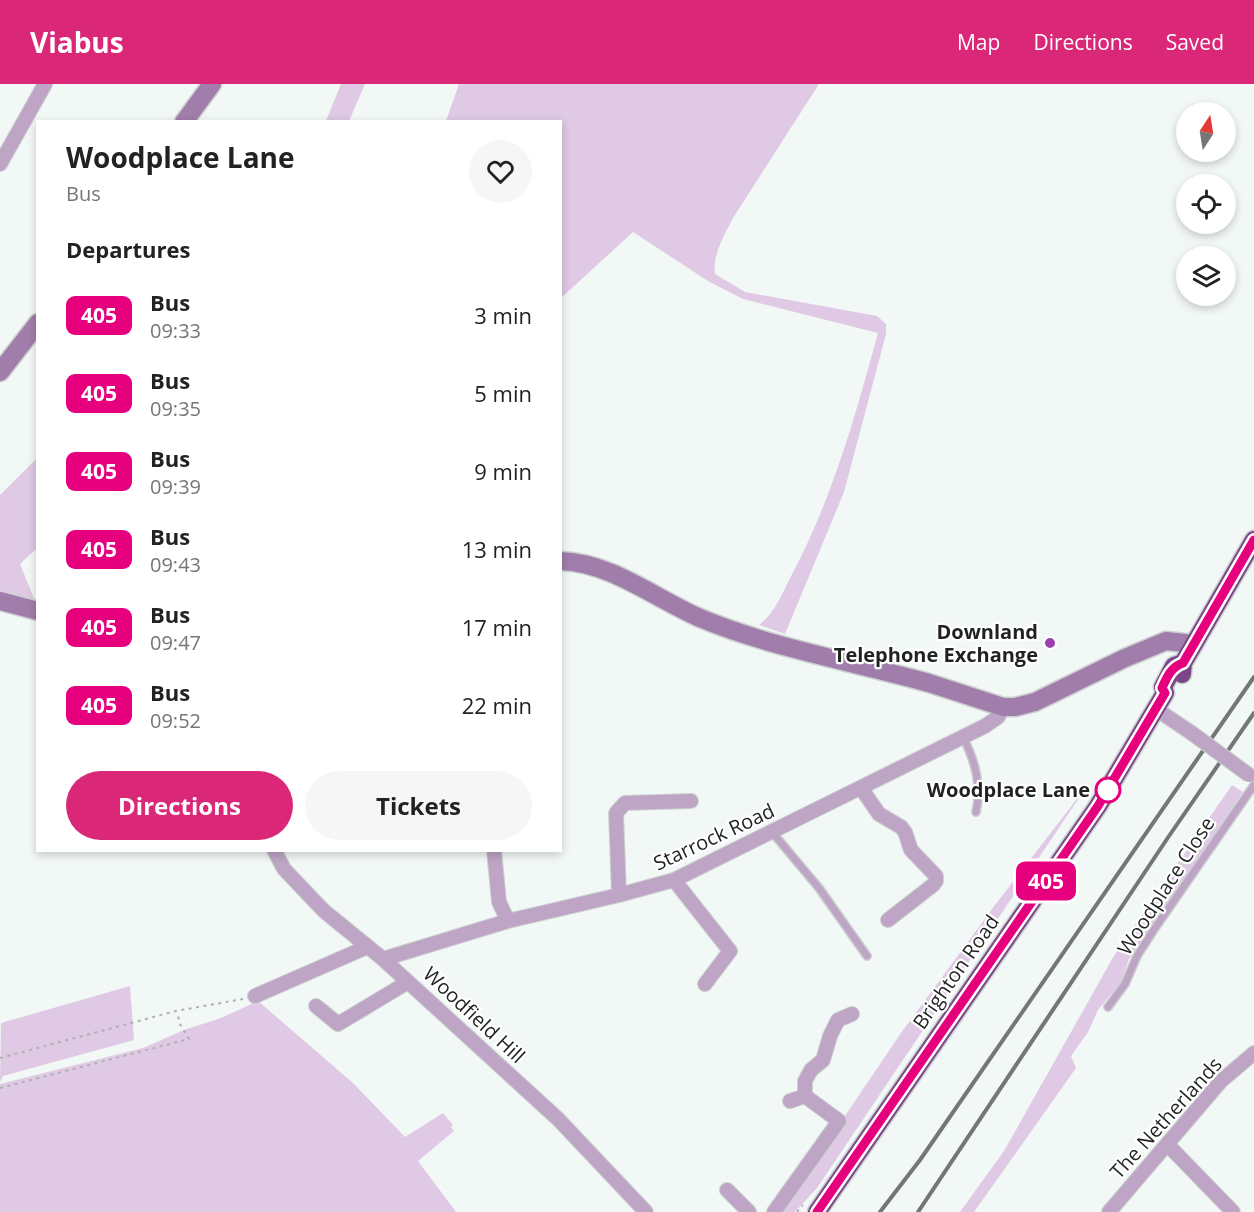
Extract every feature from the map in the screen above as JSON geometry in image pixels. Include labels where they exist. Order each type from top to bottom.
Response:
[{"type":"highway","name":"Brighton Road","points":[[817,1212],[1098,806],[1160,701],[1162,688],[1174,666],[1183,663],[1254,540]]},
{"type":"street","points":[[0,164],[45,84]]},
{"type":"street","points":[[185,120],[212,84]]},
{"type":"street","points":[[0,372],[36,326]]},
{"type":"street","points":[[562,561],[599,567],[700,618],[754,636],[837,661],[929,683],[1003,707],[1015,707],[1035,702],[1125,658],[1166,641],[1194,644]]},
{"type":"street","points":[[0,602],[36,611]]},
{"type":"street","points":[[1160,701],[1193,734],[1252,780]]},
{"type":"street","name":"Starrock Road","points":[[383,958],[508,921],[674,880],[985,726],[998,717],[1003,707]]},
{"type":"street","points":[[861,788],[879,813],[906,832],[917,858],[936,876],[933,885],[888,920]]},
{"type":"street","points":[[619,895],[616,813],[624,796],[691,801]]},
{"type":"street","name":"Woodfield Hill","points":[[275,852],[284,869],[324,911],[383,958],[558,1119],[646,1212]]},
{"type":"street","points":[[495,852],[499,902],[508,921]]},
{"type":"street","points":[[674,880],[730,951],[705,984]]},
{"type":"street","points":[[255,996],[367,947]]},
{"type":"street","points":[[316,1006],[338,1024],[408,981]]},
{"type":"street","points":[[805,1096],[805,1081],[812,1070],[823,1060],[830,1036],[838,1020],[852,1014]]},
{"type":"street","name":"The Netherlands","points":[[1109,1212],[1221,1081],[1254,1053]]},
{"type":"street","points":[[790,1101],[805,1096]]},
{"type":"street","points":[[774,1212],[839,1121],[805,1096]]},
{"type":"street","points":[[1167,1144],[1233,1212]]},
{"type":"street","points":[[727,1190],[750,1212]]},
{"type":"lane","points":[[963,736],[976,770],[978,795],[976,812]]},
{"type":"lane","name":"Woodplace Close","points":[[1108,1007],[1125,984],[1137,956],[1252,780]]},
{"type":"lane","points":[[772,832],[819,888],[867,956]]},
{"type":"path","points":[[0,1058],[176,1011],[255,996]]},
{"type":"path","points":[[0,1088],[189,1039],[180,1024],[176,1011]]},
{"type":"shaded area","points":[[341,84],[365,84],[349,120],[326,120]]},
{"type":"shaded area","points":[[459,84],[819,84],[733,218],[715,259],[715,274],[745,292],[877,316],[886,324],[886,334],[844,492],[785,634],[759,625],[777,604],[804,551],[830,490],[851,428],[878,333],[743,299],[708,281],[633,232],[562,297],[562,120],[446,120]]},
{"type":"shaded area","points":[[36,459],[36,549],[20,564],[35,601],[0,594],[0,495]]},
{"type":"shaded area","points":[[1232,785],[1243,792],[1129,959],[1121,982],[1098,1010],[1088,1032],[1071,1056],[1076,1068],[974,1212],[960,1212],[1004,1151],[1115,954]]},
{"type":"shaded area","points":[[1087,786],[817,1188],[795,1212],[780,1212],[901,1033],[995,905]]},
{"type":"shaded area","points":[[130,986],[134,1040],[3,1076],[0,1082],[1,1023]]},
{"type":"shaded area","points":[[258,1001],[353,1083],[405,1137],[443,1113],[453,1125],[451,1127],[454,1131],[418,1161],[456,1212],[0,1212],[0,1084],[143,1048]]},
{"type":"railway","points":[[880,1212],[920,1160],[1254,677]]},
{"type":"railway","points":[[918,1212],[1169,836],[1254,713]]},
{"type":"bus line","name":"405","points":[[817,1212],[1098,806],[1165,693],[1162,688],[1174,666],[1183,663],[1254,540]]},
{"type":"place","name":"Downland Telephone Exchange","points":[[1050,643]]},
{"type":"place","name":"Woodplace Lane","points":[[1108,790]]}]
